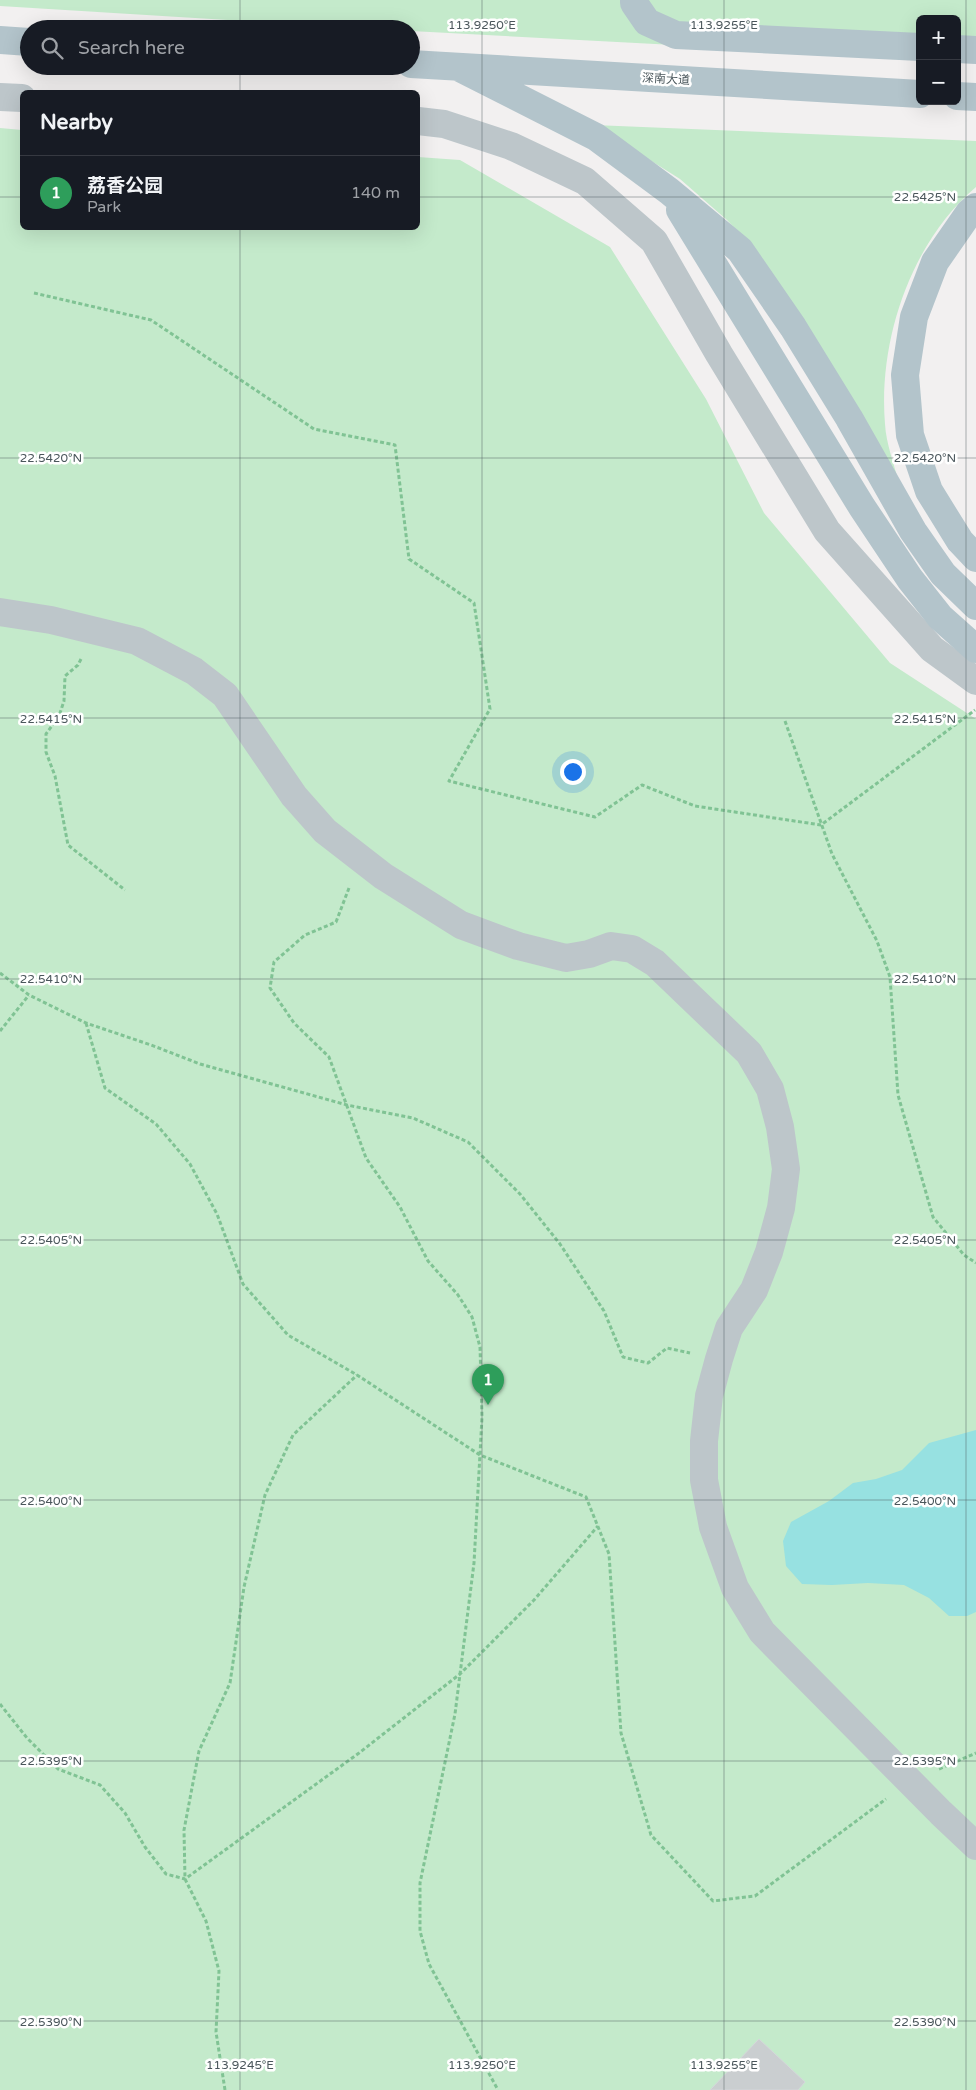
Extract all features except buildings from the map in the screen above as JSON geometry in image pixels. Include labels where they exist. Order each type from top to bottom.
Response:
[{"type":"main road","points":[[634,0],[634,3],[647,22],[676,35],[916,47]]},
{"type":"main road","points":[[0,40],[20,41]]},
{"type":"main road","points":[[961,49],[976,50]]},
{"type":"main road","name":"深南大道","points":[[420,65],[916,94]]},
{"type":"main road","points":[[458,67],[596,137],[669,191],[740,250],[793,327],[849,418],[913,531],[943,574],[976,606]]},
{"type":"main road","points":[[961,96],[976,97]]},
{"type":"main road","points":[[669,191],[862,507],[910,579],[940,617],[976,649]]},
{"type":"main road","points":[[976,207],[969,213],[936,262],[914,317],[905,375],[910,435],[929,491],[960,541],[976,558]]},
{"type":"street","points":[[0,97],[20,98]]},
{"type":"street","points":[[420,121],[444,124],[511,146],[585,181],[654,241],[719,354],[828,531],[932,649],[976,680]]},
{"type":"street","points":[[0,612],[51,620],[137,641],[194,671],[225,695],[294,796],[325,831],[384,876],[461,925],[518,946],[566,958],[589,954],[611,946],[632,949],[655,963],[749,1053],[770,1089],[780,1127],[786,1169],[781,1208],[769,1252],[754,1290],[729,1328],[718,1359],[709,1396],[704,1441],[704,1480],[713,1527],[736,1588],[762,1632],[941,1814],[976,1846]]},
{"type":"path","points":[[34,293],[151,320],[314,429],[395,445],[409,559],[474,602],[490,709],[449,781],[595,817],[642,785],[695,806],[821,825],[976,710]]},
{"type":"path","points":[[92,630],[78,664],[65,676],[64,700],[59,716],[46,734],[46,752],[55,776],[68,845],[125,890]]},
{"type":"path","points":[[785,721],[832,854],[877,941],[890,977],[898,1095],[933,1217],[964,1255],[976,1263]]},
{"type":"path","points":[[359,857],[336,922],[304,935],[274,962],[270,988],[294,1023],[329,1057],[366,1158],[400,1207],[428,1261],[458,1295],[472,1317],[480,1347],[482,1417],[474,1563],[455,1714],[420,1883],[420,1931],[429,1964],[498,2090]]},
{"type":"path","points":[[0,973],[30,995],[86,1023],[150,1044],[200,1064],[347,1105],[413,1118],[468,1142],[520,1194],[560,1244],[604,1311],[623,1357],[648,1362],[667,1348],[718,1359]]},
{"type":"path","points":[[0,1031],[30,995]]},
{"type":"path","points":[[86,1023],[104,1088],[156,1124],[190,1164],[217,1214],[242,1284],[288,1336],[357,1375],[480,1455],[586,1496],[609,1554],[621,1733],[651,1835],[713,1900],[755,1896],[909,1781],[976,1753]]},
{"type":"path","points":[[225,2090],[216,2032],[219,1971],[206,1921],[185,1879],[184,1830],[199,1751],[230,1683],[244,1587],[265,1495],[293,1435],[357,1375]]},
{"type":"path","points":[[185,1879],[359,1753],[460,1674],[534,1600],[598,1526]]},
{"type":"path","points":[[0,1704],[27,1738],[58,1769],[100,1785],[125,1813],[145,1847],[166,1874],[185,1879]]},
{"type":"green space","points":[[0,0],[976,0],[976,61],[961,60],[961,15],[916,15],[916,58],[420,31],[420,20],[226,20],[0,6]]},
{"type":"green space","points":[[594,125],[976,141],[976,187],[953,210],[933,235],[917,264],[904,295],[894,327],[887,359],[884,392],[885,424],[899,483],[755,250],[727,220],[680,179]]},
{"type":"green space","points":[[0,128],[20,130],[20,230],[420,230],[420,157],[460,160],[610,247],[706,399],[764,513],[890,663],[976,719],[976,2090],[0,2090]]},
{"type":"water","points":[[976,1430],[976,1612],[967,1616],[949,1616],[929,1598],[904,1585],[868,1583],[802,1584],[786,1566],[783,1541],[791,1522],[829,1501],[853,1483],[876,1479],[902,1470],[929,1443]]},
{"type":"place","name":"荔香公园","points":[[488,1405]]}]
